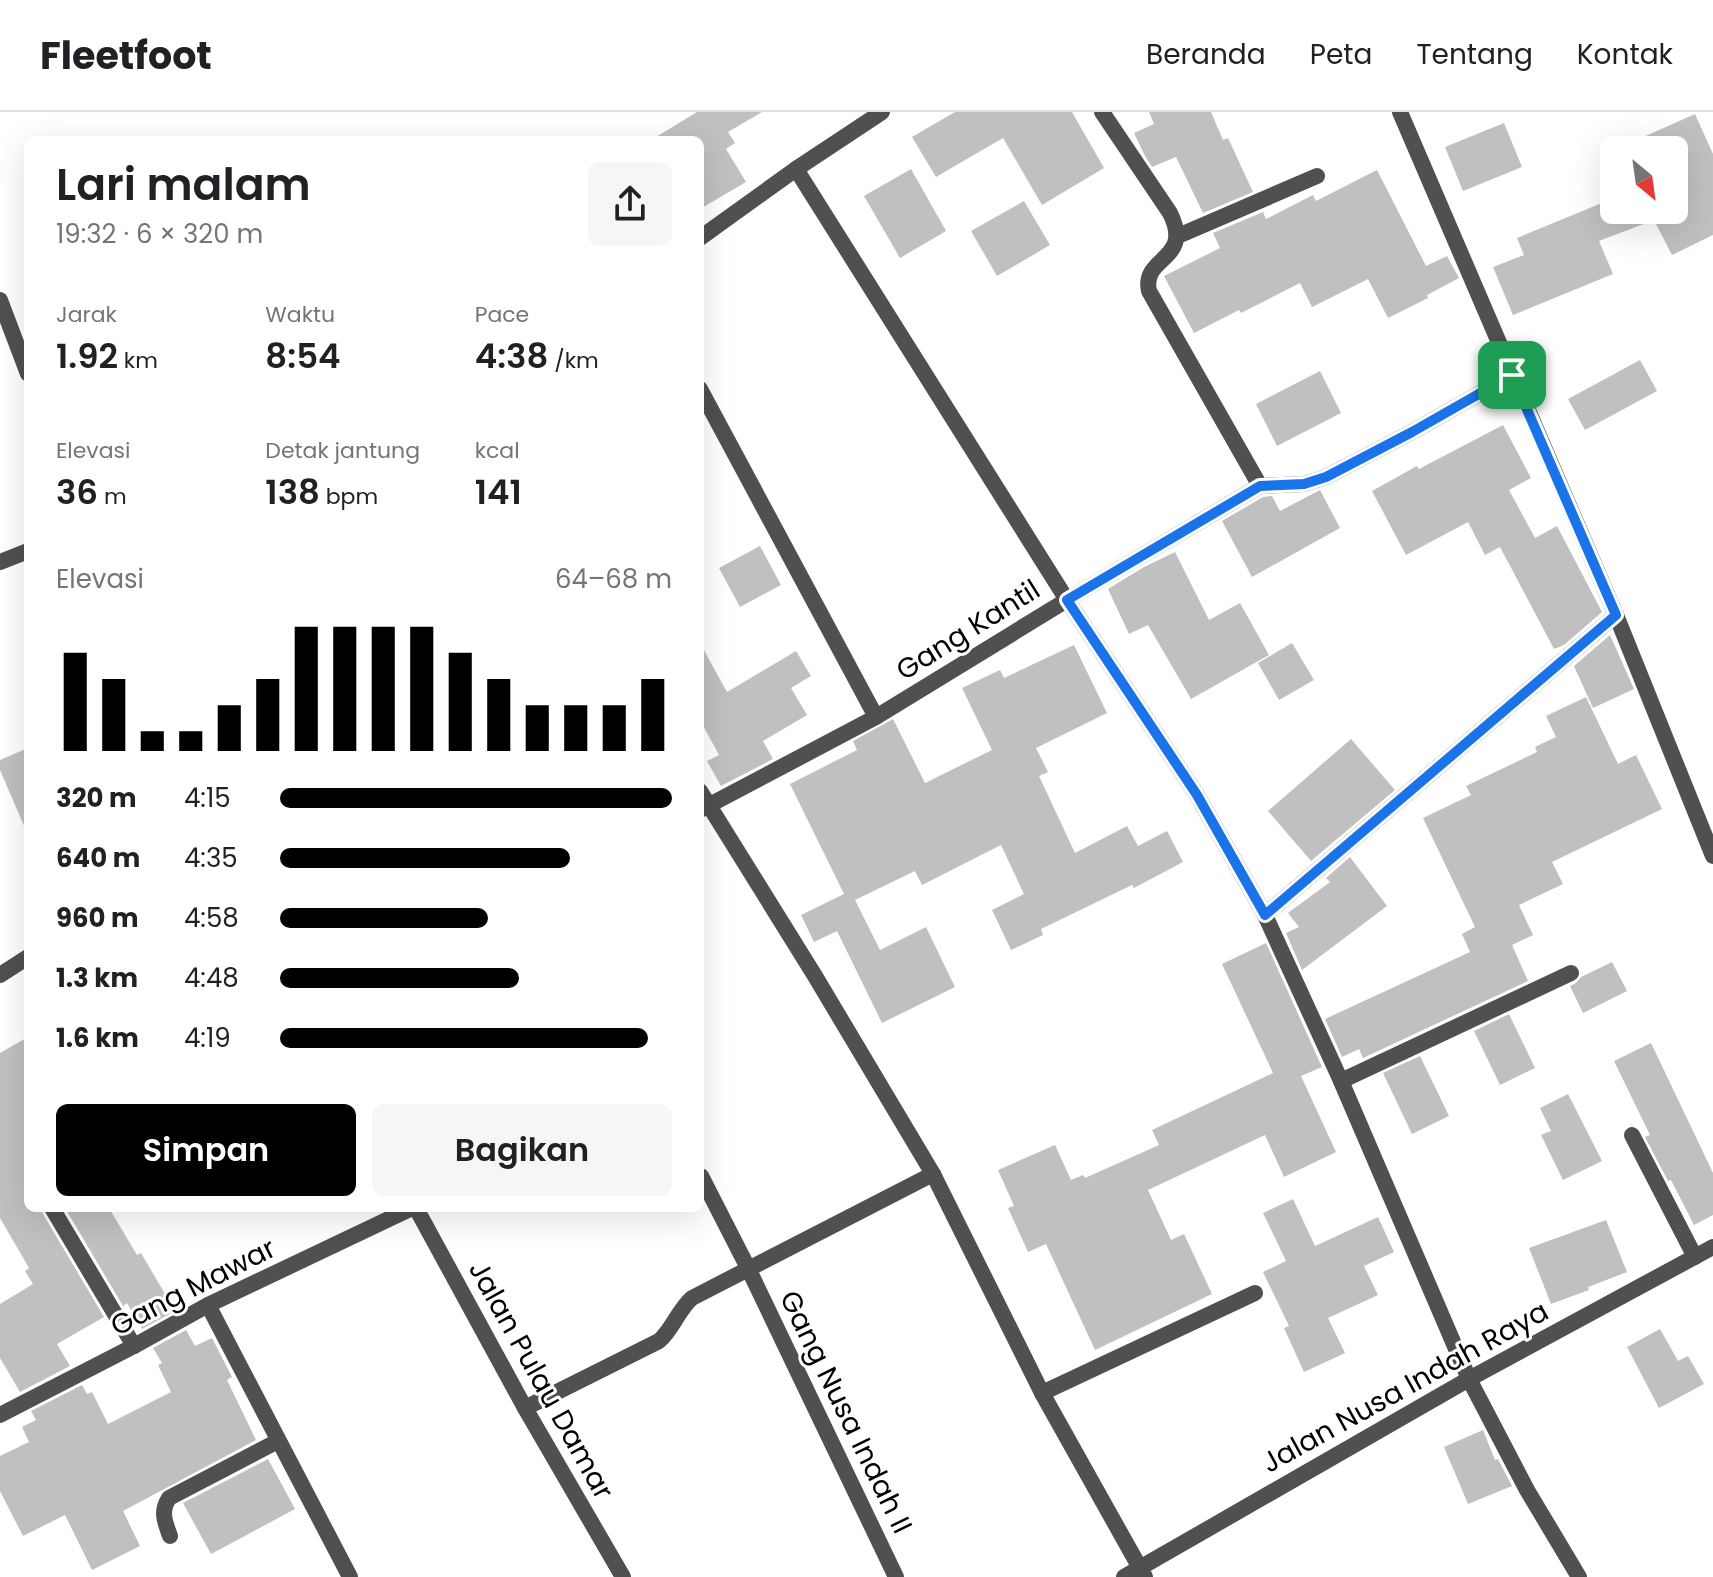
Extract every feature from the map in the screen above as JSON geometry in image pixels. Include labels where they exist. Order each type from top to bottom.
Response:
[{"type":"street","points":[[704,235],[882,112]]},
{"type":"street","points":[[1102,112],[1176,226],[1178,236],[1173,247],[1150,273],[1147,282],[1149,291],[1260,486],[1304,484],[1326,477],[1512,375]]},
{"type":"street","points":[[1400,112],[1616,615],[1713,856]]},
{"type":"street","points":[[796,169],[1067,600],[1197,795],[1265,915],[1341,1081],[1469,1379],[1527,1490],[1579,1577]]},
{"type":"street","points":[[1178,236],[1317,176]]},
{"type":"street","points":[[0,300],[24,363]]},
{"type":"street","points":[[704,396],[876,717]]},
{"type":"street","name":"Gang Kantil","points":[[704,801],[876,717],[1260,486]]},
{"type":"street","points":[[0,562],[24,553]]},
{"type":"street","points":[[1265,915],[1616,615]]},
{"type":"street","points":[[704,805],[815,976],[933,1174],[1042,1393],[1142,1572]]},
{"type":"street","points":[[0,975],[24,960]]},
{"type":"street","points":[[1341,1081],[1571,973]]},
{"type":"street","points":[[1632,1135],[1695,1257]]},
{"type":"street","points":[[525,1408],[659,1341],[667,1334],[684,1304],[692,1298],[933,1174]]},
{"type":"street","name":"Gang Nusa Indah II","points":[[704,1182],[896,1577]]},
{"type":"street","points":[[54,1212],[134,1346]]},
{"type":"street","name":"Gang Mawar","points":[[0,1415],[208,1305],[406,1212]]},
{"type":"street","name":"Jalan Pulau Damar","points":[[416,1212],[623,1577]]},
{"type":"street","name":"Jalan Nusa Indah Raya","points":[[1124,1577],[1142,1572],[1469,1379],[1713,1247]]},
{"type":"street","points":[[1042,1393],[1255,1293]]},
{"type":"street","points":[[208,1305],[350,1577]]},
{"type":"street","points":[[170,1536],[163,1515],[169,1498],[278,1441]]},
{"type":"building","points":[[697,112],[762,112],[728,132],[735,143],[726,149],[746,182],[704,207],[704,136],[658,136]]},
{"type":"building","points":[[955,112],[1072,112],[1104,168],[1042,205],[1003,138],[936,177],[912,137]]},
{"type":"building","points":[[1149,112],[1211,112],[1223,140],[1228,138],[1253,192],[1203,213],[1176,157],[1152,167],[1145,156],[1134,133],[1154,124]]},
{"type":"building","points":[[1695,114],[1713,154],[1713,235],[1672,255],[1656,224],[1688,224],[1688,136],[1646,136]]},
{"type":"building","points":[[1504,123],[1522,167],[1463,191],[1445,147]]},
{"type":"building","points":[[911,169],[946,231],[900,258],[864,196]]},
{"type":"building","points":[[1377,170],[1426,266],[1447,256],[1459,278],[1388,318],[1368,279],[1312,307],[1300,283],[1194,333],[1164,276],[1220,248],[1213,233],[1263,212],[1266,219],[1313,195],[1316,201]]},
{"type":"building","points":[[1024,201],[1050,245],[997,276],[971,231]]},
{"type":"building","points":[[1600,204],[1600,224],[1644,224],[1599,241],[1613,274],[1513,315],[1493,267],[1524,255],[1517,238]]},
{"type":"building","points":[[1640,360],[1657,391],[1585,430],[1568,399]]},
{"type":"building","points":[[1320,371],[1341,413],[1277,446],[1256,404]]},
{"type":"building","points":[[1503,425],[1531,478],[1509,490],[1535,538],[1557,526],[1602,612],[1564,645],[1554,649],[1500,547],[1485,555],[1468,522],[1406,555],[1372,491]]},
{"type":"building","points":[[1320,490],[1340,528],[1252,577],[1222,521],[1263,497],[1272,496],[1280,511]]},
{"type":"building","points":[[760,546],[781,585],[740,607],[719,568]]},
{"type":"building","points":[[1175,552],[1209,620],[1240,603],[1269,655],[1191,699],[1148,625],[1129,634],[1108,589]]},
{"type":"building","points":[[1610,635],[1634,689],[1593,708],[1574,666]]},
{"type":"building","points":[[1292,643],[1314,680],[1279,700],[1258,663]]},
{"type":"building","points":[[1074,645],[1107,713],[1036,748],[1048,772],[1039,776],[1075,853],[1127,826],[1138,846],[1167,831],[1183,862],[1134,888],[1132,885],[1041,929],[1043,935],[1011,950],[992,910],[1024,894],[1001,845],[922,885],[915,871],[855,900],[880,950],[926,927],[955,987],[882,1023],[837,931],[814,942],[801,915],[844,894],[790,784],[857,750],[853,741],[893,719],[925,783],[992,750],[962,688],[1000,670],[1004,678]]},
{"type":"building","points":[[704,650],[727,692],[796,651],[811,676],[791,688],[807,715],[763,741],[773,759],[721,786],[707,761],[719,755],[704,727]]},
{"type":"building","points":[[1586,697],[1618,764],[1636,755],[1662,809],[1552,862],[1563,884],[1519,905],[1533,935],[1512,945],[1528,981],[1363,1058],[1359,1049],[1342,1057],[1325,1019],[1470,952],[1462,934],[1475,927],[1423,818],[1471,795],[1466,786],[1537,752],[1535,747],[1556,737],[1546,716]]},
{"type":"building","points":[[1351,739],[1395,790],[1311,861],[1268,811]]},
{"type":"building","points":[[24,750],[24,826],[0,770],[0,760]]},
{"type":"building","points":[[1350,857],[1387,906],[1302,970],[1286,933],[1299,927],[1288,913],[1330,882],[1326,878]]},
{"type":"building","points":[[1266,943],[1322,1067],[1301,1076],[1336,1152],[1284,1177],[1265,1135],[1148,1190],[1171,1240],[1184,1234],[1212,1294],[1095,1350],[1046,1244],[1028,1252],[1008,1208],[1014,1206],[998,1170],[1055,1145],[1071,1180],[1083,1175],[1085,1178],[1159,1145],[1152,1130],[1273,1073],[1222,964]]},
{"type":"building","points":[[1612,962],[1627,991],[1583,1013],[1570,986]]},
{"type":"building","points":[[1509,1014],[1535,1068],[1500,1085],[1474,1031]]},
{"type":"building","points":[[24,1039],[24,1212],[42,1212],[104,1317],[57,1344],[70,1366],[20,1392],[0,1358],[0,1304],[33,1284],[25,1271],[29,1268],[0,1218],[0,1053]]},
{"type":"building","points":[[1651,1043],[1713,1173],[1713,1215],[1694,1225],[1645,1137],[1650,1135],[1614,1061]]},
{"type":"building","points":[[1420,1056],[1449,1116],[1412,1134],[1383,1073]]},
{"type":"building","points":[[1568,1094],[1602,1161],[1563,1180],[1541,1135],[1551,1131],[1540,1108]]},
{"type":"building","points":[[1293,1199],[1315,1246],[1378,1217],[1394,1252],[1364,1266],[1378,1295],[1328,1318],[1345,1353],[1304,1372],[1284,1328],[1289,1326],[1263,1272],[1286,1261],[1263,1213]]},
{"type":"building","points":[[67,1212],[111,1212],[137,1255],[141,1253],[175,1311],[142,1329],[127,1303],[123,1306]]},
{"type":"building","points":[[1606,1220],[1627,1272],[1551,1304],[1529,1248]]},
{"type":"building","points":[[1660,1329],[1678,1361],[1688,1356],[1704,1384],[1659,1408],[1627,1347]]},
{"type":"building","points":[[186,1330],[195,1346],[212,1338],[232,1377],[227,1380],[256,1440],[123,1511],[140,1546],[92,1570],[65,1515],[23,1536],[0,1491],[0,1456],[29,1442],[22,1427],[36,1420],[31,1411],[82,1385],[87,1394],[92,1392],[108,1424],[171,1392],[158,1365],[162,1363],[153,1348]]},
{"type":"building","points":[[1483,1430],[1495,1460],[1498,1459],[1512,1486],[1468,1504],[1444,1447]]},
{"type":"building","points":[[268,1459],[295,1509],[211,1554],[183,1503]]},
{"type":"route","points":[[1512,375],[1616,615],[1265,915],[1197,795],[1067,600],[1260,486],[1304,484],[1326,477],[1512,375]]}]
